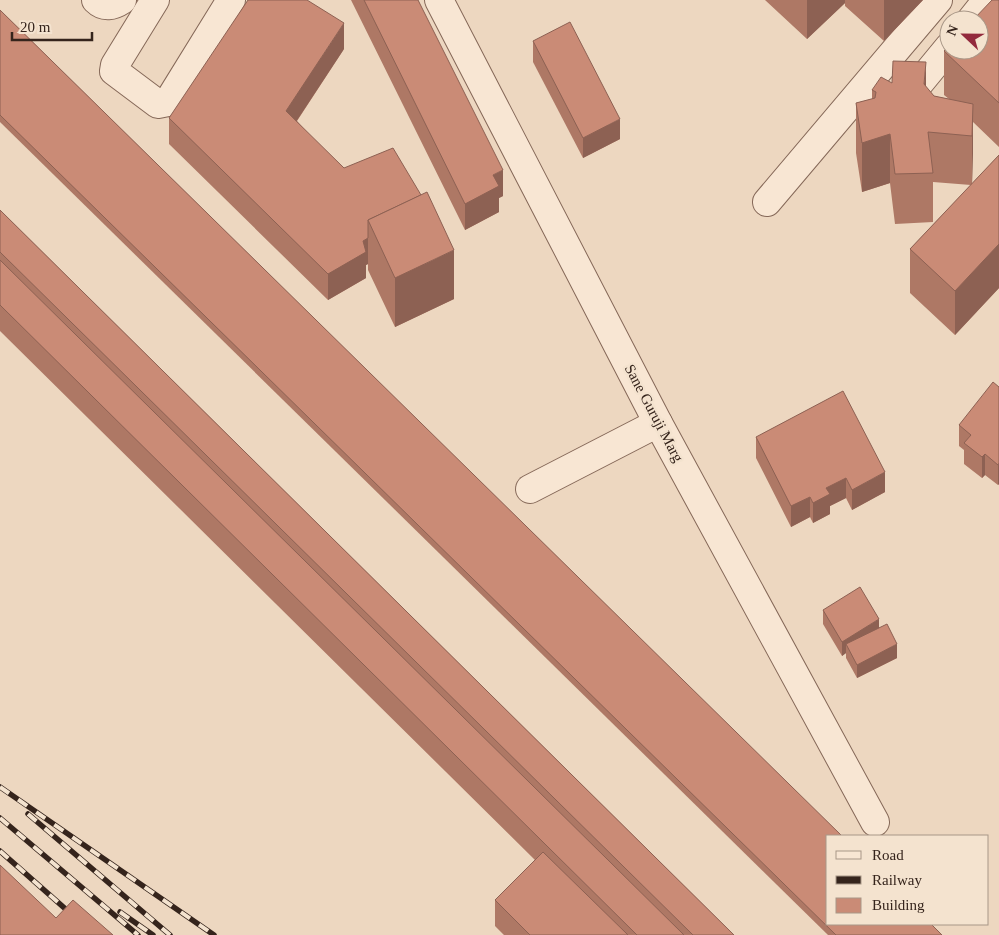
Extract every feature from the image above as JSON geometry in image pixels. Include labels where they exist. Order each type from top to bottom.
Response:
[{"type":"street","points":[[96,0],[106,6],[116,4],[122,0]]},
{"type":"street","points":[[154,0],[115,65],[114,71],[158,104],[163,105],[168,102],[231,0]]},
{"type":"street","name":"Sane Guruji Marg","points":[[439,0],[658,422],[875,822]]},
{"type":"street","points":[[767,202],[938,0]]},
{"type":"street","points":[[979,10],[987,0]]},
{"type":"street","points":[[907,98],[939,59]]},
{"type":"street","points":[[530,489],[658,422]]},
{"type":"building","points":[[248,0],[307,0],[344,23],[286,111],[344,168],[393,148],[421,195],[368,220],[368,238],[363,241],[366,252],[328,274],[169,118]]},
{"type":"building","points":[[364,0],[418,0],[503,170],[493,175],[499,186],[465,204]]},
{"type":"building","points":[[992,0],[999,0],[999,103],[954,60],[989,60],[989,10],[982,10]]},
{"type":"building","points":[[0,10],[841,835],[826,835],[826,925],[932,925],[942,935],[836,935],[0,115]]},
{"type":"building","points":[[570,22],[620,119],[583,138],[533,41]]},
{"type":"building","points":[[893,61],[926,62],[924,84],[934,96],[973,104],[972,136],[928,132],[933,173],[895,174],[890,134],[862,143],[856,103],[875,98],[876,92],[872,90],[881,77],[892,83]]},
{"type":"building","points":[[999,155],[999,244],[955,291],[910,249]]},
{"type":"building","points":[[427,192],[454,250],[395,278],[368,220]]},
{"type":"building","points":[[0,210],[734,935],[693,935],[0,252]]},
{"type":"building","points":[[0,260],[684,935],[637,935],[0,305]]},
{"type":"building","points":[[993,382],[999,387],[998,465],[985,454],[982,457],[964,443],[971,435],[959,425]]},
{"type":"building","points":[[843,391],[885,472],[852,490],[846,478],[826,488],[830,494],[813,503],[810,497],[791,506],[756,437]]},
{"type":"building","points":[[860,587],[879,619],[842,642],[823,610]]},
{"type":"building","points":[[887,624],[897,644],[857,665],[846,644]]},
{"type":"building","points":[[543,852],[628,935],[530,935],[495,900]]},
{"type":"building","points":[[0,865],[56,918],[73,900],[113,935],[0,935]]},
{"type":"railway","points":[[0,787],[214,935]]},
{"type":"railway","points":[[28,814],[170,935]]},
{"type":"railway","points":[[0,818],[138,935]]},
{"type":"railway","points":[[0,851],[95,935]]},
{"type":"railway","points":[[120,912],[153,935]]}]
